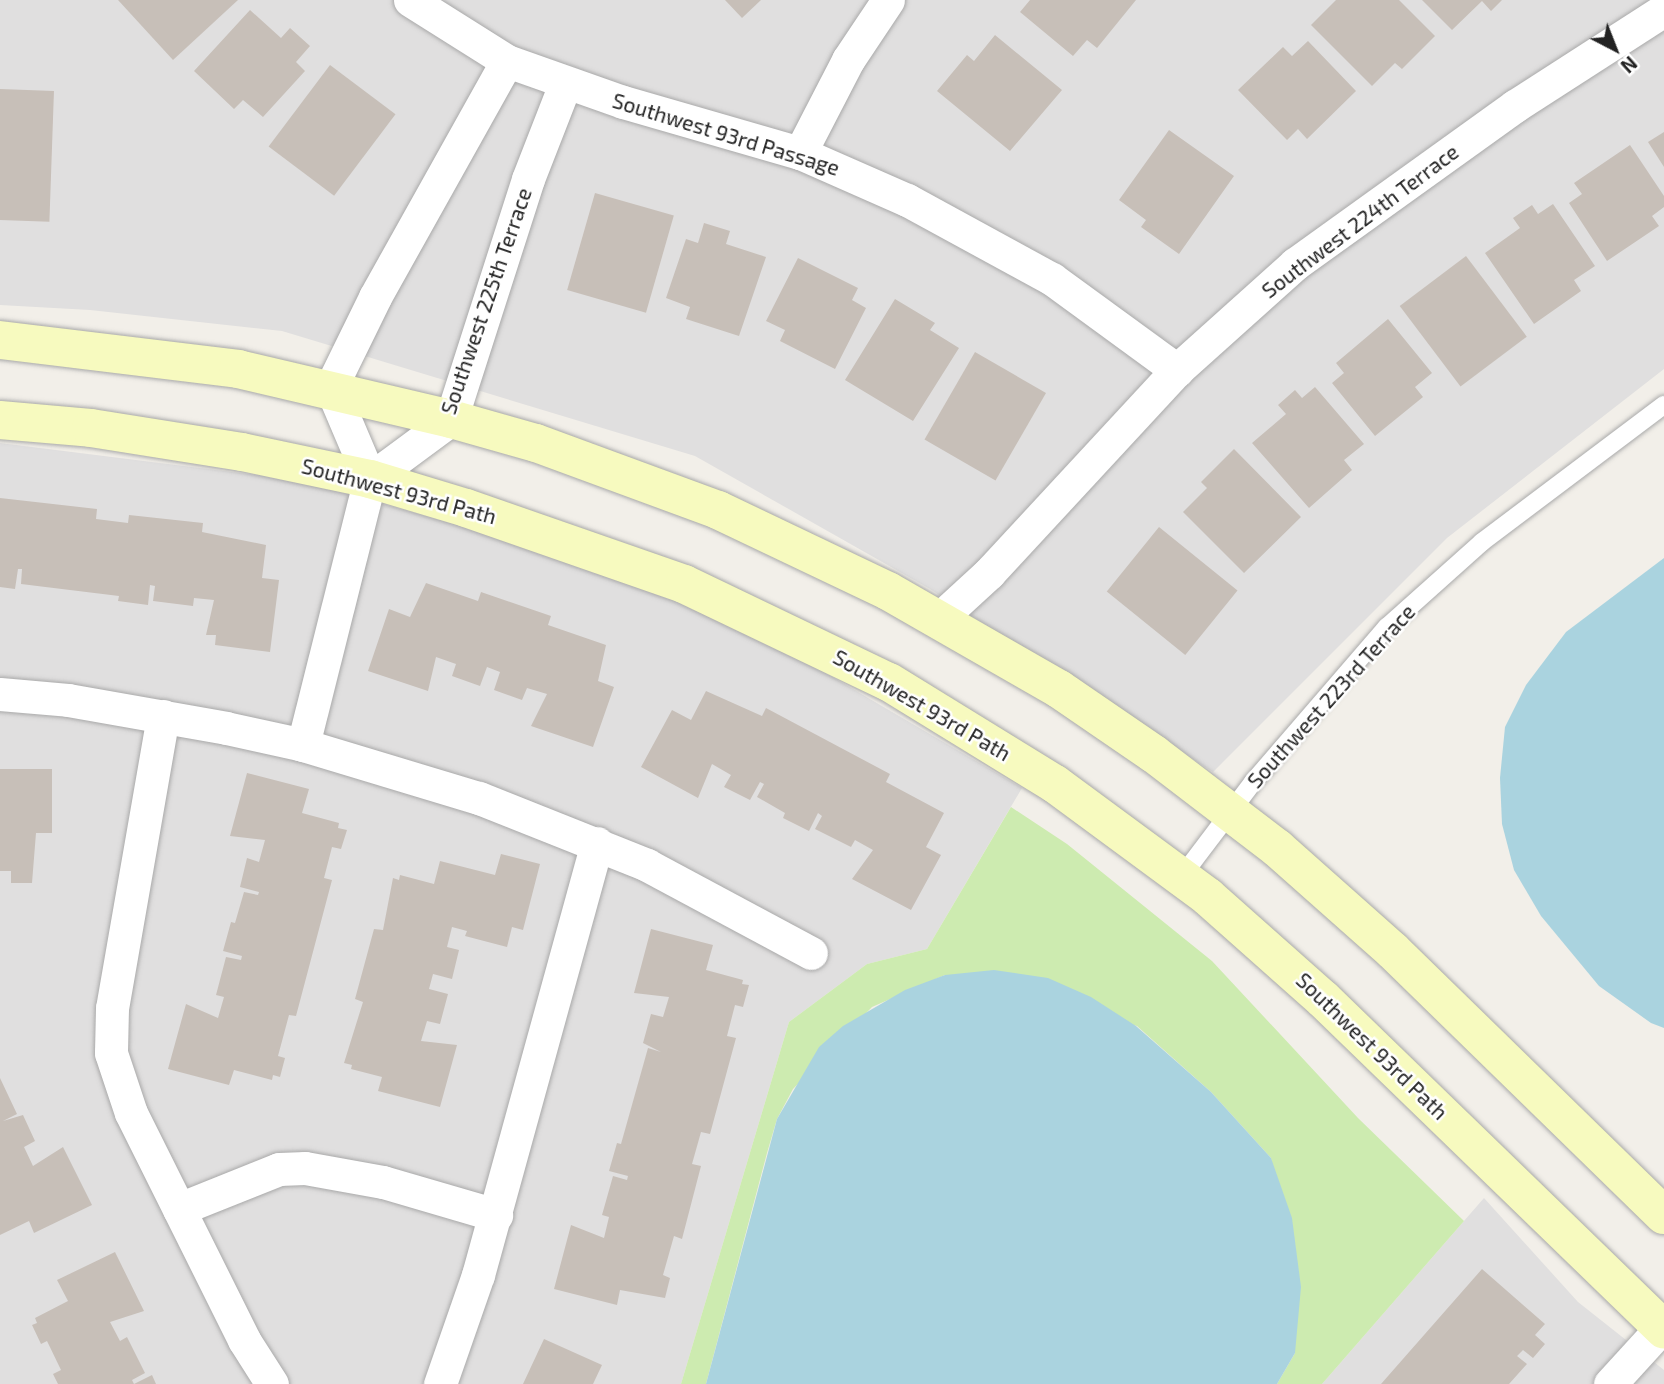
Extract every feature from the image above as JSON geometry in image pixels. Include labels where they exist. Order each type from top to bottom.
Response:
[{"type":"street","name":"Southwest 93rd Passage","points":[[410,0],[508,61],[565,84],[800,153],[849,172],[1003,248],[1095,309],[1177,370]]},
{"type":"street","points":[[800,153],[848,60],[888,0]]},
{"type":"street","name":"Southwest 224th Terrace","points":[[939,619],[1007,554],[1177,370],[1307,256],[1535,92],[1664,9]]},
{"type":"street","points":[[303,745],[370,479],[331,387],[375,296],[508,61]]},
{"type":"street","name":"Southwest 225th Terrace","points":[[370,479],[451,419],[528,179],[565,84]]},
{"type":"street","points":[[0,340],[163,357],[331,387],[536,443],[718,510],[939,619],[1059,689],[1230,811],[1393,951],[1664,1215]]},
{"type":"street","name":"Southwest 93rd Path","points":[[0,420],[168,439],[370,479],[623,560],[822,648],[1022,762],[1182,876],[1323,999],[1663,1328]]},
{"type":"street","points":[[0,694],[163,716],[303,745],[479,798],[597,843],[755,920],[811,953]]},
{"type":"street","points":[[163,716],[110,1032],[111,1053],[124,1097],[244,1340],[272,1384]]},
{"type":"street","points":[[440,1384],[467,1315],[597,843]]},
{"type":"street","points":[[179,1209],[278,1169],[305,1168],[383,1182],[496,1215]]},
{"type":"street","points":[[1610,1384],[1663,1328]]},
{"type":"lane","name":"Southwest 223rd Terrace","points":[[1182,876],[1230,811],[1361,655],[1416,599],[1550,488],[1664,405]]},
{"type":"shaded area","points":[[0,0],[1664,0],[1664,369],[1447,538],[1213,772],[930,589],[695,456],[282,331],[90,310],[0,305]]},
{"type":"shaded area","points":[[0,443],[297,480],[518,542],[656,593],[793,654],[1022,788],[927,949],[867,964],[789,1022],[681,1384],[0,1384]]},
{"type":"shaded area","points":[[1484,1198],[1578,1302],[1664,1370],[1664,1384],[1322,1384]]},
{"type":"green space","points":[[1011,807],[1067,844],[1212,961],[1358,1118],[1464,1221],[1322,1384],[1277,1384],[1295,1353],[1271,1158],[1211,1092],[1137,1026],[945,975],[872,1007],[793,1089],[777,1119],[706,1384],[681,1384],[789,1022],[867,964],[927,949]]},
{"type":"water","points":[[1664,558],[1664,1028],[1651,1023],[1599,986],[1541,916],[1514,870],[1502,824],[1500,778],[1505,727],[1526,685],[1566,632]]},
{"type":"water","points":[[994,970],[1048,978],[1091,997],[1136,1026],[1211,1092],[1271,1158],[1292,1218],[1301,1287],[1295,1353],[1277,1384],[706,1384],[777,1119],[819,1047],[843,1026],[905,990],[945,975]]},
{"type":"building","points":[[118,0],[238,0],[173,60]]},
{"type":"building","points":[[725,0],[761,0],[742,18]]},
{"type":"building","points":[[1030,0],[1136,0],[1097,48],[1087,40],[1073,56],[1020,12]]},
{"type":"building","points":[[1336,0],[1399,0],[1435,36],[1402,69],[1395,63],[1372,86],[1311,25]]},
{"type":"building","points":[[1422,0],[1502,0],[1491,11],[1482,1],[1452,30]]},
{"type":"building","points":[[250,10],[281,38],[290,28],[310,46],[296,62],[305,71],[263,117],[243,100],[234,109],[194,71]]},
{"type":"building","points":[[995,35],[1062,90],[1010,151],[937,91],[967,55],[974,61]]},
{"type":"building","points":[[1308,41],[1356,91],[1307,139],[1298,129],[1287,140],[1238,90],[1283,47],[1292,56]]},
{"type":"building","points":[[330,65],[395,114],[334,196],[269,146]]},
{"type":"building","points":[[0,89],[54,91],[49,222],[0,220]]},
{"type":"building","points":[[1169,130],[1234,176],[1179,254],[1141,227],[1146,220],[1119,200]]},
{"type":"building","points":[[1664,132],[1664,167],[1648,142]]},
{"type":"building","points":[[1630,145],[1664,196],[1664,207],[1652,216],[1659,226],[1607,261],[1569,203],[1582,194],[1574,183]]},
{"type":"building","points":[[595,193],[674,216],[646,313],[567,290]]},
{"type":"building","points":[[1553,204],[1595,266],[1574,280],[1581,291],[1534,324],[1485,253],[1520,228],[1513,218],[1532,205],[1538,214]]},
{"type":"building","points":[[704,223],[730,231],[726,244],[766,257],[739,336],[686,319],[690,307],[666,298],[686,239],[698,243]]},
{"type":"building","points":[[1466,256],[1527,337],[1460,387],[1400,306]]},
{"type":"building","points":[[798,258],[858,288],[852,300],[866,308],[835,369],[780,341],[785,330],[766,321]]},
{"type":"building","points":[[895,299],[935,323],[930,330],[959,348],[913,421],[845,380]]},
{"type":"building","points":[[1388,319],[1432,373],[1415,387],[1423,397],[1375,436],[1332,383],[1344,373],[1336,363]]},
{"type":"building","points":[[975,352],[1046,393],[996,480],[924,439]]},
{"type":"building","points":[[1315,387],[1364,444],[1344,460],[1352,470],[1309,508],[1252,443],[1286,414],[1278,405],[1295,390],[1302,398]]},
{"type":"building","points":[[1234,449],[1301,517],[1244,573],[1183,512],[1207,488],[1201,482]]},
{"type":"building","points":[[0,498],[97,509],[96,519],[128,523],[129,515],[203,523],[202,532],[266,545],[262,578],[279,580],[270,652],[215,645],[216,635],[206,635],[214,600],[194,598],[193,606],[153,601],[155,586],[150,585],[148,605],[118,601],[119,596],[21,584],[22,569],[18,569],[15,589],[0,587]]},
{"type":"building","points":[[1159,527],[1237,591],[1185,655],[1107,592]]},
{"type":"building","points":[[426,583],[478,601],[481,592],[551,616],[548,625],[606,645],[598,681],[614,687],[593,747],[531,726],[547,694],[527,688],[522,700],[494,690],[500,672],[487,667],[480,686],[452,676],[456,664],[436,657],[428,691],[368,671],[389,609],[410,617]]},
{"type":"building","points":[[706,691],[762,716],[766,708],[890,774],[886,782],[944,813],[926,847],[941,855],[911,910],[852,879],[873,850],[855,840],[851,847],[815,829],[822,816],[818,813],[809,831],[783,818],[785,813],[757,797],[764,784],[760,782],[750,800],[724,787],[731,775],[712,764],[698,798],[641,767],[672,710],[691,720]]},
{"type":"building","points":[[0,769],[52,769],[52,833],[36,833],[32,883],[11,883],[11,871],[0,871]]},
{"type":"building","points":[[247,773],[309,789],[302,813],[339,823],[338,828],[347,830],[341,849],[332,847],[324,878],[332,880],[296,1016],[289,1015],[278,1056],[285,1058],[280,1077],[273,1075],[272,1080],[234,1070],[229,1085],[168,1069],[186,1004],[218,1018],[224,997],[216,995],[226,957],[241,960],[242,956],[223,951],[231,922],[235,923],[244,892],[258,895],[259,892],[240,887],[247,858],[259,862],[265,840],[230,836]]},
{"type":"building","points":[[501,854],[540,864],[523,930],[512,927],[507,947],[465,936],[467,931],[452,927],[447,947],[459,950],[452,979],[433,974],[429,989],[448,994],[440,1024],[427,1021],[421,1041],[457,1045],[440,1107],[378,1091],[382,1077],[351,1069],[352,1065],[344,1063],[363,1002],[355,999],[374,929],[383,930],[393,878],[399,880],[400,875],[434,884],[440,861],[495,875]]},
{"type":"building","points":[[651,929],[713,945],[706,970],[743,980],[742,984],[749,985],[743,1007],[735,1005],[727,1036],[736,1038],[710,1134],[701,1132],[692,1164],[701,1166],[682,1239],[674,1236],[663,1275],[670,1278],[665,1298],[620,1290],[617,1305],[554,1289],[571,1225],[604,1238],[609,1217],[602,1215],[613,1176],[627,1180],[628,1176],[609,1171],[617,1143],[621,1144],[648,1048],[661,1052],[643,1043],[651,1014],[663,1017],[669,997],[634,993]]},
{"type":"building","points":[[0,1078],[17,1114],[3,1121],[23,1115],[35,1141],[24,1147],[33,1166],[63,1147],[92,1205],[34,1233],[29,1221],[0,1235]]},
{"type":"building","points":[[115,1252],[144,1311],[110,1322],[120,1341],[127,1337],[145,1373],[132,1380],[134,1384],[58,1384],[53,1374],[61,1370],[47,1341],[41,1344],[32,1325],[37,1323],[35,1318],[68,1301],[57,1280]]},
{"type":"building","points":[[1482,1269],[1545,1324],[1535,1335],[1545,1344],[1533,1358],[1523,1350],[1517,1356],[1527,1364],[1509,1384],[1381,1384]]},
{"type":"building","points":[[544,1339],[602,1365],[593,1384],[523,1384]]},
{"type":"building","points":[[152,1375],[156,1384],[134,1384]]}]
